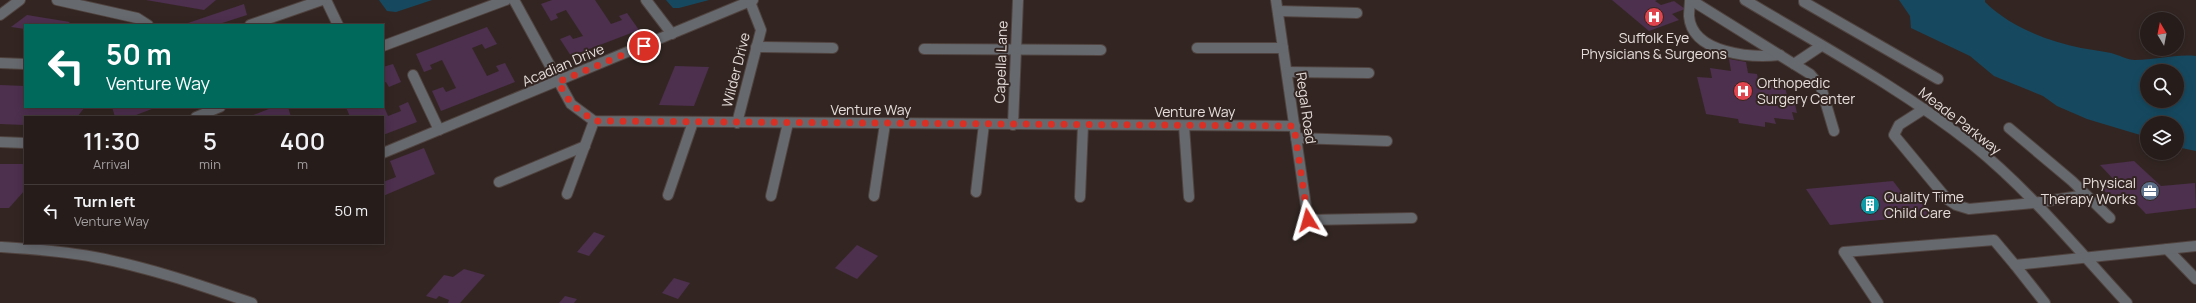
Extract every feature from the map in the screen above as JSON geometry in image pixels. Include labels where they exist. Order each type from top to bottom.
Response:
[{"type":"street","points":[[0,16],[20,0]]},
{"type":"street","points":[[57,0],[137,18],[146,24]]},
{"type":"street","points":[[253,24],[322,0]]},
{"type":"street","points":[[326,0],[338,24]]},
{"type":"street","points":[[384,46],[506,0]]},
{"type":"street","points":[[514,0],[571,104],[594,121],[567,194]]},
{"type":"street","points":[[646,0],[672,34]]},
{"type":"street","name":"Capella Lane","points":[[1012,125],[1018,0]]},
{"type":"street","name":"Regal Road","points":[[1276,0],[1308,220],[1412,218]]},
{"type":"street","points":[[1780,55],[1766,57],[1738,55],[1723,52],[1703,40],[1693,27],[1689,7],[1691,0],[1780,55],[1810,74],[1817,81],[1834,131]]},
{"type":"street","name":"Meade Parkway","points":[[1745,0],[1924,109],[1974,146],[2034,203],[2127,303]]},
{"type":"street","name":"Acadian Drive","points":[[384,153],[751,1]]},
{"type":"street","name":"Wilder Drive","points":[[736,123],[761,30],[751,1]]},
{"type":"street","points":[[1803,1],[1938,79]]},
{"type":"street","points":[[1278,11],[1357,13]]},
{"type":"street","points":[[1794,64],[1821,46]]},
{"type":"street","points":[[756,47],[833,48]]},
{"type":"street","points":[[1196,48],[1283,48]]},
{"type":"street","points":[[924,49],[1100,50]]},
{"type":"street","points":[[0,63],[24,64]]},
{"type":"street","points":[[1287,72],[1369,73]]},
{"type":"street","points":[[413,75],[439,130]]},
{"type":"street","points":[[198,116],[218,108]]},
{"type":"street","points":[[1924,109],[1899,125],[1894,135],[1947,199],[1956,205],[1969,209],[2034,203],[2086,195]]},
{"type":"street","name":"Venture Way","points":[[594,121],[1294,126]]},
{"type":"street","points":[[668,195],[693,122]]},
{"type":"street","points":[[771,196],[788,123]]},
{"type":"street","points":[[874,196],[885,124]]},
{"type":"street","points":[[976,192],[984,124]]},
{"type":"street","points":[[1080,197],[1083,125]]},
{"type":"street","points":[[1184,126],[1189,197]]},
{"type":"street","points":[[2009,128],[2086,195],[2110,218]]},
{"type":"street","points":[[1296,138],[1386,140]]},
{"type":"street","points":[[0,142],[24,143]]},
{"type":"street","points":[[499,182],[585,146]]},
{"type":"street","points":[[1878,303],[1844,252],[1994,240],[2045,303]]},
{"type":"street","points":[[0,247],[28,246],[94,256],[156,272],[252,303]]},
{"type":"street","points":[[2014,265],[2196,246]]},
{"type":"street","points":[[2167,249],[2196,279]]},
{"type":"water","points":[[379,0],[432,0],[396,12],[387,11]]},
{"type":"water","points":[[666,0],[709,0],[679,8],[673,8]]},
{"type":"water","points":[[1899,0],[1985,0],[1985,2],[1995,11],[2018,26],[2043,37],[2068,45],[2111,53],[2132,60],[2196,56],[2196,151],[2184,148],[2184,116],[2140,116],[2140,135],[2087,119],[2057,106],[2043,96],[1994,76],[1970,56],[1911,28],[1910,16]]},
{"type":"building","points":[[146,0],[216,0],[204,10]]},
{"type":"building","points":[[552,0],[595,0],[611,24],[622,20],[619,16],[627,13],[639,30],[571,56],[560,39],[570,35],[573,39],[583,36],[566,10],[556,14],[558,18],[551,21],[541,4]]},
{"type":"building","name":"Suffolk Eye Physicians & Surgeons","points":[[1612,0],[1657,0],[1655,1],[1661,5],[1674,1],[1685,9],[1672,14],[1679,20],[1649,31]]},
{"type":"building","points":[[244,4],[247,15],[219,24],[188,23]]},
{"type":"building","points":[[27,15],[70,22],[67,24],[24,24],[24,29],[11,27]]},
{"type":"building","points":[[487,27],[497,44],[485,49],[482,44],[472,48],[487,76],[499,71],[496,66],[505,63],[515,82],[441,111],[432,91],[443,87],[446,92],[456,88],[442,60],[430,65],[432,69],[424,72],[416,54]]},
{"type":"building","name":"Orthopedic Surgery Center","points":[[1729,59],[1746,62],[1748,73],[1757,74],[1759,84],[1785,87],[1787,95],[1793,96],[1797,113],[1792,112],[1794,120],[1774,118],[1776,124],[1765,122],[1765,127],[1739,123],[1738,119],[1706,114],[1697,77],[1712,78],[1710,68],[1731,71]]},
{"type":"building","points":[[393,64],[401,82],[389,87],[386,82],[384,83],[384,67]]},
{"type":"building","points":[[675,66],[709,67],[694,106],[659,105]]},
{"type":"building","points":[[0,85],[24,86],[24,108],[84,108],[78,116],[24,116],[24,125],[0,124]]},
{"type":"building","points":[[408,102],[417,122],[384,135],[384,116],[350,116],[346,108],[384,108],[384,106],[388,116],[401,111],[399,106]]},
{"type":"building","points":[[112,108],[154,108],[134,116],[115,116]]},
{"type":"building","points":[[271,108],[288,108],[291,116],[251,116]]},
{"type":"building","points":[[424,148],[435,174],[384,196],[384,182],[396,177],[390,161]]},
{"type":"building","name":"Physical Therapy Works","points":[[2134,161],[2161,186],[2195,183],[2196,208],[2146,214],[2129,196],[2111,198],[2098,184],[2116,182],[2100,165]]},
{"type":"building","points":[[0,164],[24,164],[24,191],[9,208],[0,208]]},
{"type":"building","name":"Quality Time Child Care","points":[[1893,181],[1903,194],[1914,193],[1931,215],[1830,225],[1806,189]]},
{"type":"building","points":[[594,232],[605,236],[589,256],[577,252]]},
{"type":"building","points":[[857,245],[878,256],[857,279],[835,268]]},
{"type":"building","points":[[464,269],[485,275],[460,303],[448,303],[449,300],[439,296],[436,299],[426,296],[444,275],[453,277]]},
{"type":"building","points":[[674,278],[690,283],[678,299],[662,293]]},
{"type":"building","points":[[565,296],[577,299],[574,303],[559,303]]},
{"type":"place","name":"Suffolk Eye Physicians & Surgeons","points":[[1654,17]]},
{"type":"place","name":"Orthopedic Surgery Center","points":[[1743,91]]},
{"type":"place","name":"Physical Therapy Works","points":[[2150,191]]},
{"type":"place","name":"Quality Time Child Care","points":[[1870,205]]},
{"type":"route","points":[[644,46],[558,82],[571,104],[594,121],[1294,126],[1308,220]]}]
